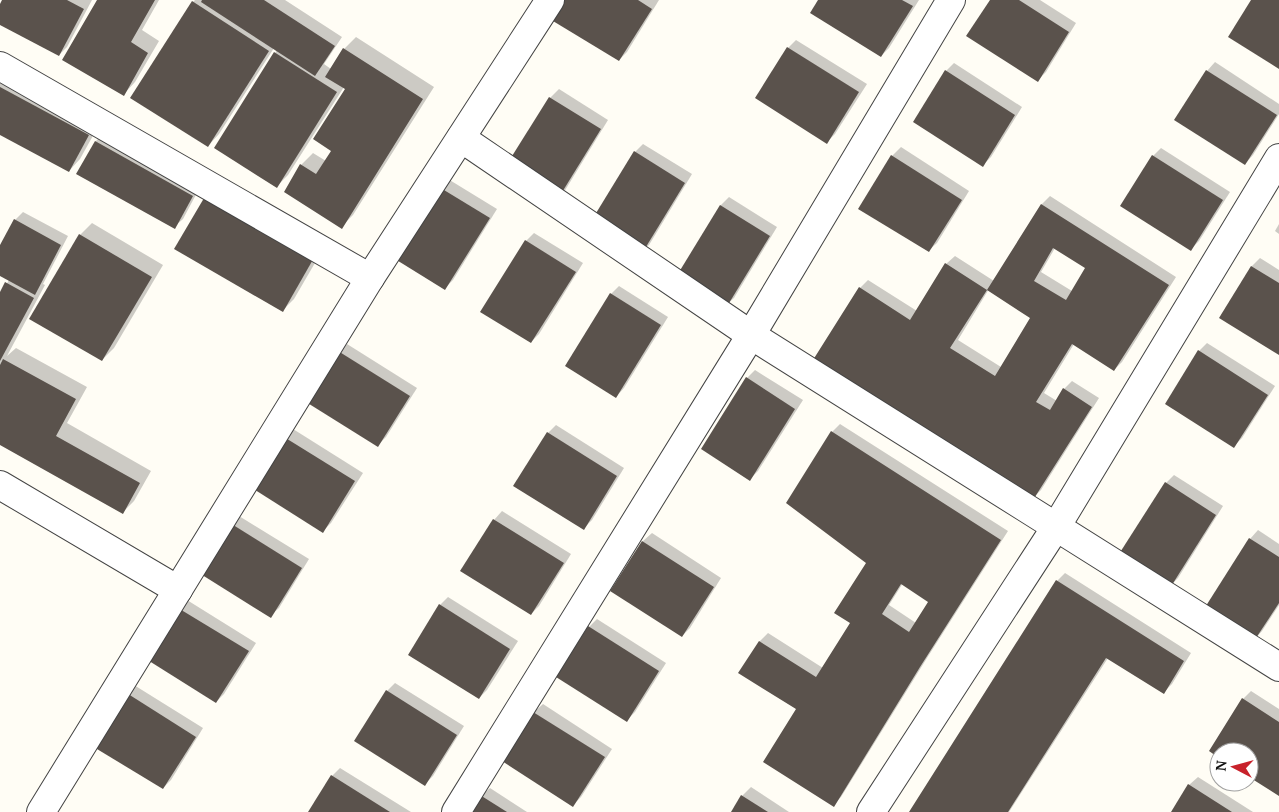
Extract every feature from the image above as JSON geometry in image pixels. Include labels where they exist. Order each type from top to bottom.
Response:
[{"type":"street","points":[[41,812],[370,278],[550,0]]},
{"type":"street","points":[[456,812],[751,334],[951,0]]},
{"type":"street","points":[[0,66],[370,278]]},
{"type":"street","points":[[461,138],[751,334],[1279,667]]},
{"type":"street","points":[[871,812],[1056,527],[1279,158]]},
{"type":"street","points":[[0,485],[178,590]]},
{"type":"building","points":[[2,0],[67,0],[84,9],[59,56],[0,25],[0,4]]},
{"type":"building","points":[[97,0],[155,0],[131,42],[148,53],[124,96],[62,60]]},
{"type":"building","points":[[202,0],[264,0],[335,46],[315,76],[201,2]]},
{"type":"building","points":[[559,0],[638,0],[652,9],[619,61],[548,18]]},
{"type":"building","points":[[818,0],[902,0],[913,6],[881,57],[810,13]]},
{"type":"building","points":[[990,0],[1019,0],[1069,32],[1038,82],[966,36]]},
{"type":"building","points":[[1251,0],[1279,0],[1279,69],[1228,37]]},
{"type":"building","points":[[192,1],[269,51],[208,147],[130,98]]},
{"type":"building","points":[[787,47],[859,92],[827,144],[755,98]]},
{"type":"building","points":[[343,48],[423,99],[342,229],[284,192],[300,164],[316,174],[331,151],[313,139],[345,89],[325,77]]},
{"type":"building","points":[[274,52],[337,92],[277,188],[214,148]]},
{"type":"building","points":[[945,70],[1015,115],[983,167],[913,122]]},
{"type":"building","points":[[1206,70],[1277,115],[1245,165],[1174,120]]},
{"type":"building","points":[[0,87],[89,135],[69,172],[0,135]]},
{"type":"building","points":[[549,97],[601,129],[556,202],[504,169]]},
{"type":"building","points":[[95,141],[193,196],[175,229],[76,174]]},
{"type":"building","points":[[634,151],[685,183],[641,255],[590,223]]},
{"type":"building","points":[[891,155],[962,200],[929,252],[858,209]]},
{"type":"building","points":[[1152,155],[1223,200],[1191,251],[1120,206]]},
{"type":"building","points":[[439,187],[490,218],[445,290],[395,259]]},
{"type":"building","points":[[207,193],[315,256],[283,312],[174,249]]},
{"type":"building","points":[[1041,204],[1169,285],[1114,371],[1072,344],[1036,402],[1050,410],[1063,388],[1092,407],[1033,500],[813,360],[859,287],[910,320],[945,263],[987,290]],"holes":[[[1053,248],[1085,268],[1066,300],[1034,281]],[[987,290],[1030,318],[995,376],[950,348]]]},
{"type":"building","points":[[720,205],[770,236],[726,308],[676,277]]},
{"type":"building","points":[[14,219],[61,245],[35,295],[0,276],[0,245]]},
{"type":"building","points":[[79,234],[152,277],[102,361],[29,319]]},
{"type":"building","points":[[525,240],[576,272],[531,343],[480,312]]},
{"type":"building","points":[[1251,266],[1279,283],[1279,355],[1219,318]]},
{"type":"building","points":[[5,282],[34,298],[0,361],[0,292]]},
{"type":"building","points":[[610,293],[661,325],[616,398],[565,366]]},
{"type":"building","points":[[1198,350],[1268,395],[1234,448],[1165,404]]},
{"type":"building","points":[[338,351],[410,396],[378,447],[306,402]]},
{"type":"building","points":[[3,359],[76,399],[56,436],[140,483],[123,514],[0,445],[0,365]]},
{"type":"building","points":[[746,377],[795,409],[750,481],[701,449]]},
{"type":"building","points":[[831,431],[1001,540],[834,807],[763,762],[796,709],[738,673],[759,641],[816,677],[850,623],[834,613],[866,563],[786,503]],"holes":[[[901,584],[928,602],[909,632],[882,614]]]},
{"type":"building","points":[[547,432],[617,476],[584,530],[513,486]]},
{"type":"building","points":[[284,437],[355,481],[323,533],[252,488]]},
{"type":"building","points":[[1165,482],[1216,515],[1170,588],[1119,554]]},
{"type":"building","points":[[493,519],[564,563],[531,615],[460,571]]},
{"type":"building","points":[[230,523],[302,568],[271,618],[199,573]]},
{"type":"building","points":[[1249,538],[1279,557],[1279,603],[1254,641],[1204,609]]},
{"type":"building","points":[[642,541],[714,587],[682,637],[610,591]]},
{"type":"building","points":[[1056,580],[1184,661],[1164,694],[1106,658],[1008,812],[909,812]]},
{"type":"building","points":[[439,604],[510,649],[479,699],[408,655]]},
{"type":"building","points":[[178,608],[249,651],[216,703],[146,659]]},
{"type":"building","points":[[588,626],[659,671],[627,722],[556,677]]},
{"type":"building","points":[[386,690],[457,735],[425,786],[354,741]]},
{"type":"building","points":[[125,692],[196,737],[163,789],[92,746]]},
{"type":"building","points":[[1242,698],[1279,722],[1279,796],[1259,783],[1259,742],[1215,742]]},
{"type":"building","points":[[533,712],[605,757],[573,807],[502,761]]},
{"type":"building","points":[[331,775],[390,812],[308,812]]},
{"type":"building","points":[[1188,784],[1232,812],[1171,812]]},
{"type":"building","points":[[480,795],[507,812],[470,812]]},
{"type":"building","points":[[741,795],[768,812],[731,812]]}]
